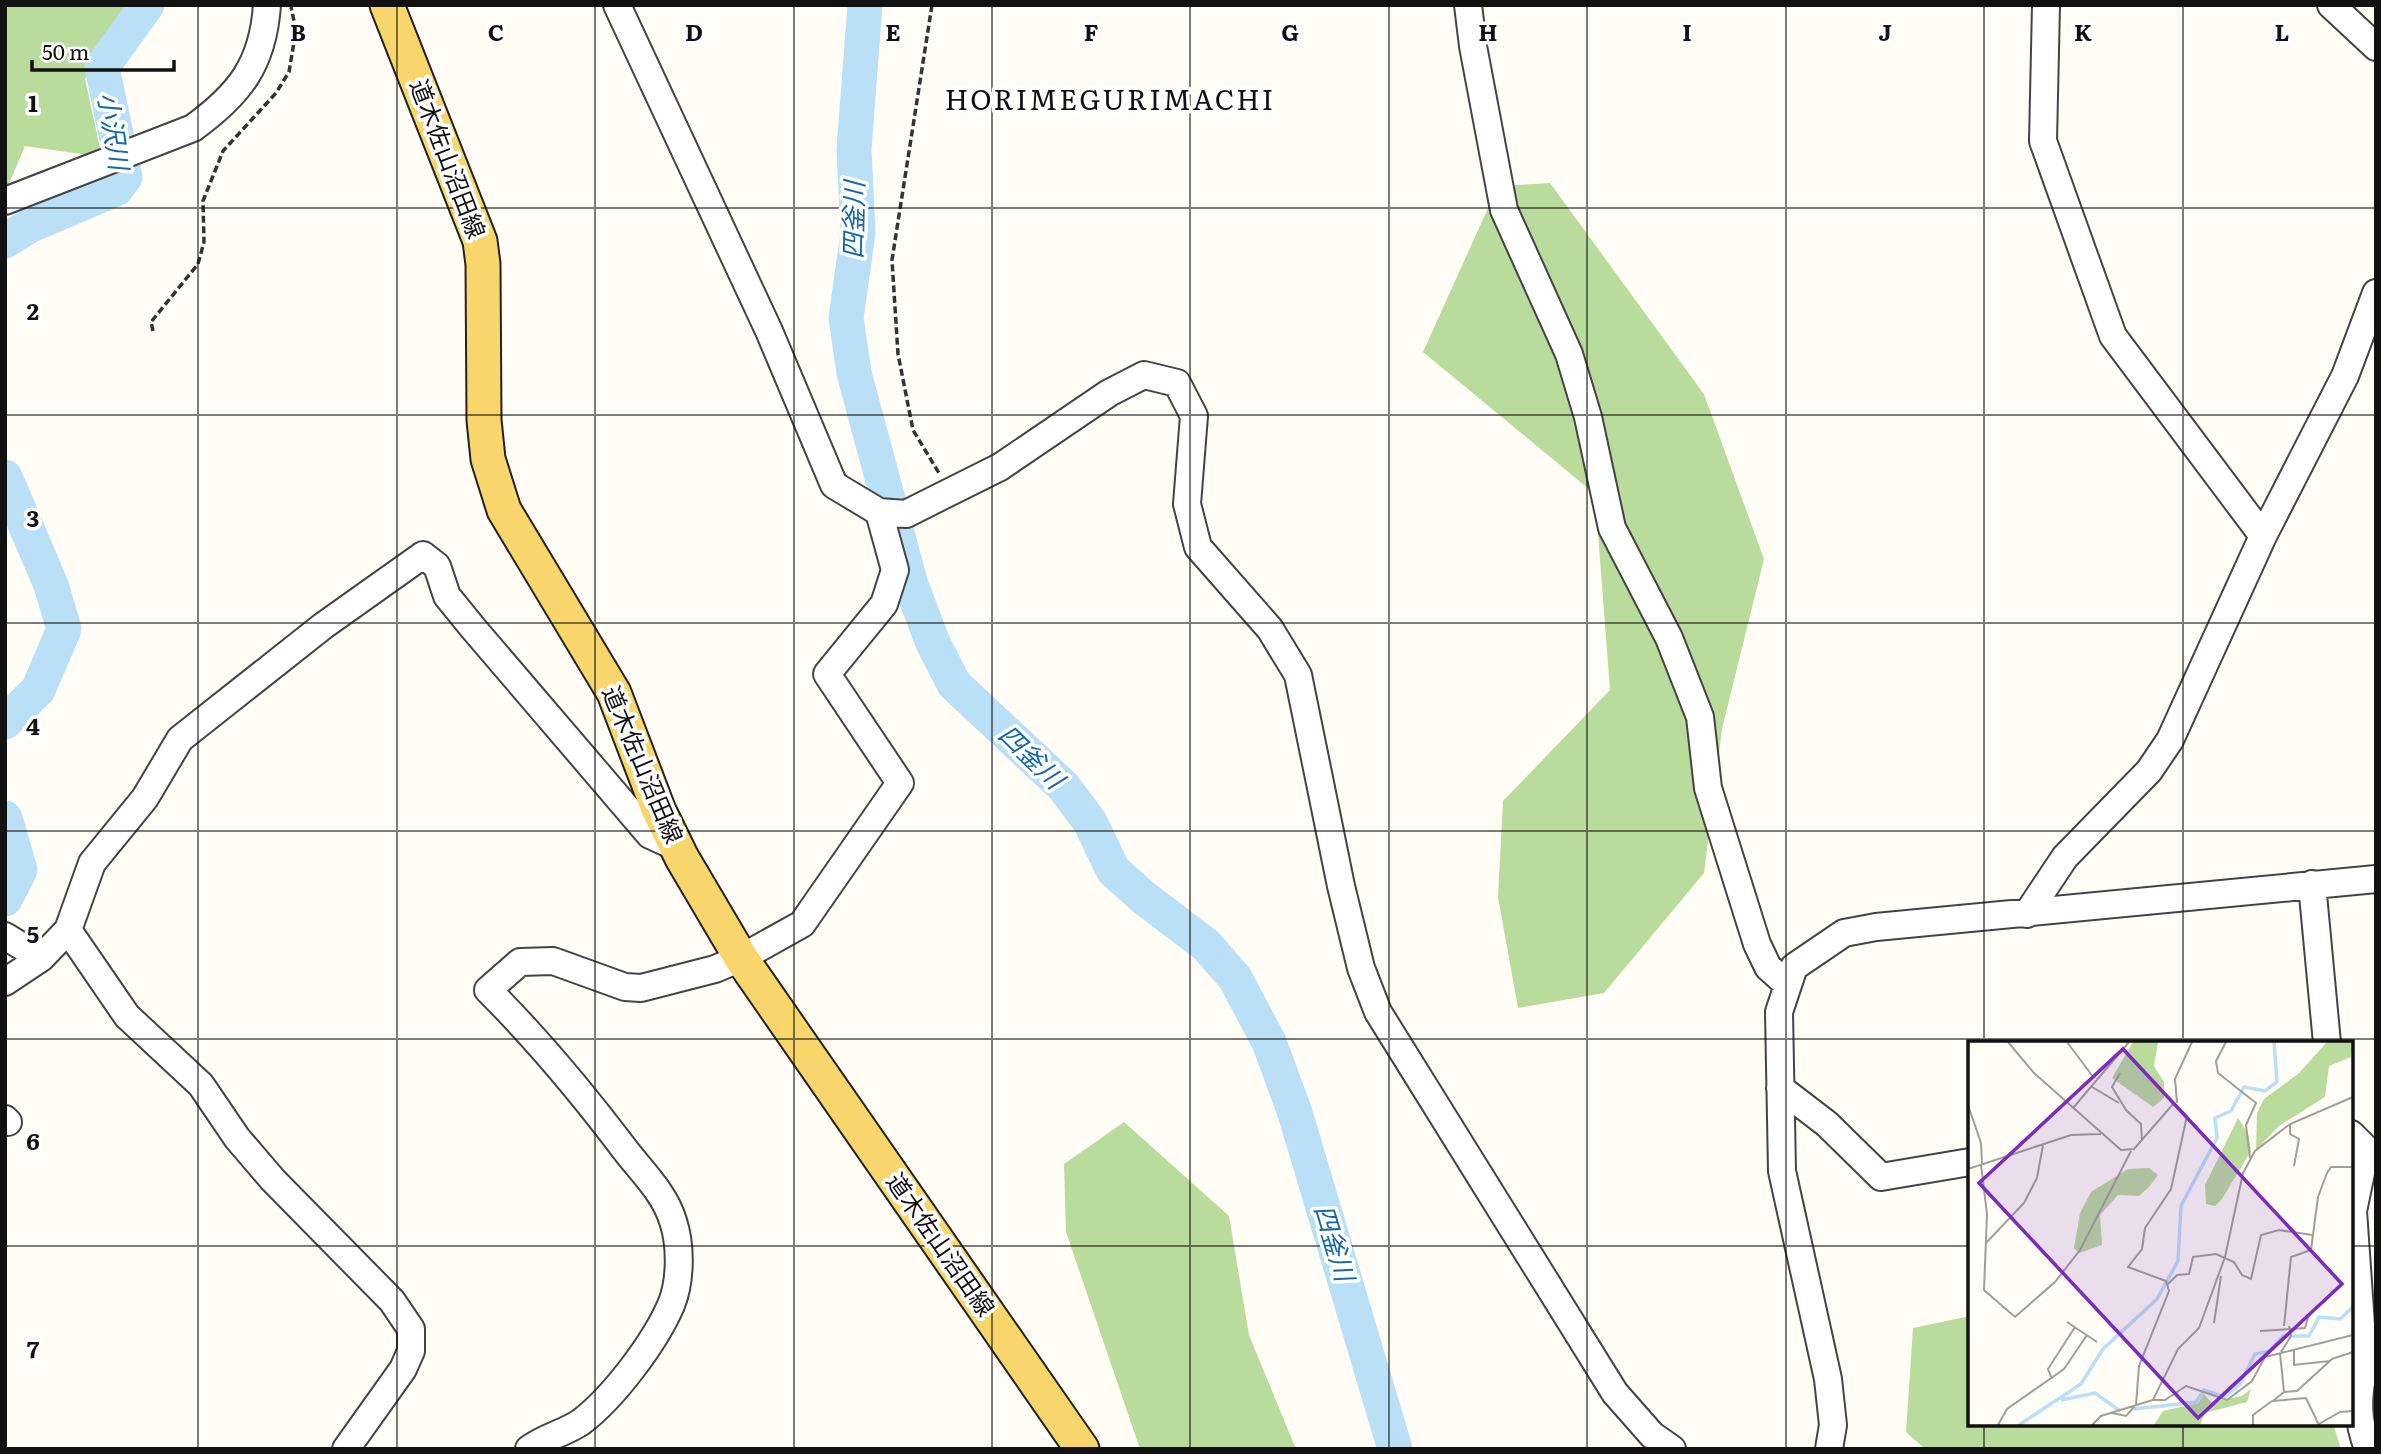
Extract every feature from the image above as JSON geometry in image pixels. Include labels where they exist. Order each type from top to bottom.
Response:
[{"type":"main road","name":"道木佐山沼田線","points":[[387,5],[480,241],[483,264],[484,420],[488,459],[504,510],[614,693],[659,811],[676,847],[741,958],[1082,1449]]},
{"type":"street","points":[[5,201],[194,128],[234,94],[257,59],[264,38],[267,5]]},
{"type":"street","points":[[617,5],[769,331],[834,485],[878,512],[906,514],[1000,467],[1109,393],[1144,375],[1177,383],[1195,416],[1187,504],[1198,547],[1270,629],[1298,676],[1341,886],[1362,968],[1378,1012],[1615,1393],[1652,1435],[1672,1449]]},
{"type":"street","points":[[1468,5],[1472,46],[1504,210],[1569,354],[1588,417],[1612,528],[1669,638],[1700,717],[1708,788],[1757,944],[1768,967],[1788,985]]},
{"type":"street","points":[[2046,5],[2043,141],[2113,335],[2263,536]]},
{"type":"street","points":[[2331,5],[2376,47]]},
{"type":"street","points":[[2026,914],[2065,857],[2149,771],[2170,740],[2263,536],[2345,376],[2376,293]]},
{"type":"street","points":[[529,1449],[549,1436],[580,1422],[615,1388],[640,1355],[671,1303],[678,1264],[676,1229],[665,1201],[568,1075],[488,990],[520,962],[552,961],[625,987],[641,988],[715,970],[802,925],[900,783],[827,674],[884,604],[895,570],[878,512]]},
{"type":"street","points":[[5,982],[41,958],[68,930],[92,863],[125,825],[176,745],[190,730],[323,626],[423,555],[431,558],[437,566],[447,596],[650,835],[676,847]]},
{"type":"street","points":[[1829,1449],[1833,1425],[1828,1379],[1782,1171],[1779,1012],[1794,967],[1844,933],[1876,927],[2376,878]]},
{"type":"street","points":[[2312,884],[2327,1041]]},
{"type":"street","points":[[68,930],[127,1016],[201,1085],[237,1138],[273,1180],[392,1301],[411,1329],[411,1351],[403,1369],[346,1449]]},
{"type":"street","points":[[5,936],[41,958]]},
{"type":"street","points":[[1780,1087],[1827,1124],[1881,1177],[1968,1162]]},
{"type":"street","points":[[2364,1143],[2353,1211],[2364,1367],[2358,1392],[2358,1422],[2368,1449]]},
{"type":"path","points":[[153,331],[151,323],[198,264],[204,242],[203,201],[223,151],[276,93],[289,72],[296,30],[290,5]]},
{"type":"path","points":[[932,5],[892,260],[898,354],[913,430],[950,494]]},
{"type":"green space","points":[[5,5],[147,5],[85,79],[102,157],[25,146],[5,193]]},
{"type":"green space","points":[[1550,183],[1704,394],[1764,559],[1722,729],[1704,873],[1604,993],[1518,1008],[1498,897],[1503,801],[1610,690],[1595,494],[1423,352],[1498,186]]},
{"type":"green space","points":[[1124,1122],[1229,1216],[1249,1335],[1296,1449],[1140,1449],[1066,1232],[1064,1164]]},
{"type":"green space","points":[[1968,1316],[1968,1426],[2334,1426],[2341,1449],[1925,1449],[1906,1432],[1913,1328]]},
{"type":"waterway","name":"小沢川","points":[[5,241],[29,226],[116,189],[125,177],[102,67],[147,5]]},
{"type":"waterway","name":"四釜川","points":[[865,5],[854,149],[858,233],[846,318],[854,373],[911,585],[933,643],[954,684],[1063,786],[1090,822],[1113,870],[1143,897],[1206,945],[1235,978],[1269,1042],[1295,1113],[1395,1449]]},
{"type":"waterway","name":"小沢川","points":[[5,477],[51,585],[64,629],[38,690],[5,722]]},
{"type":"waterway","name":"小沢川","points":[[5,818],[20,870],[5,899]]},
{"type":"district","name":"HORIMEGURIMACHI","points":[[1110,100]]}]
